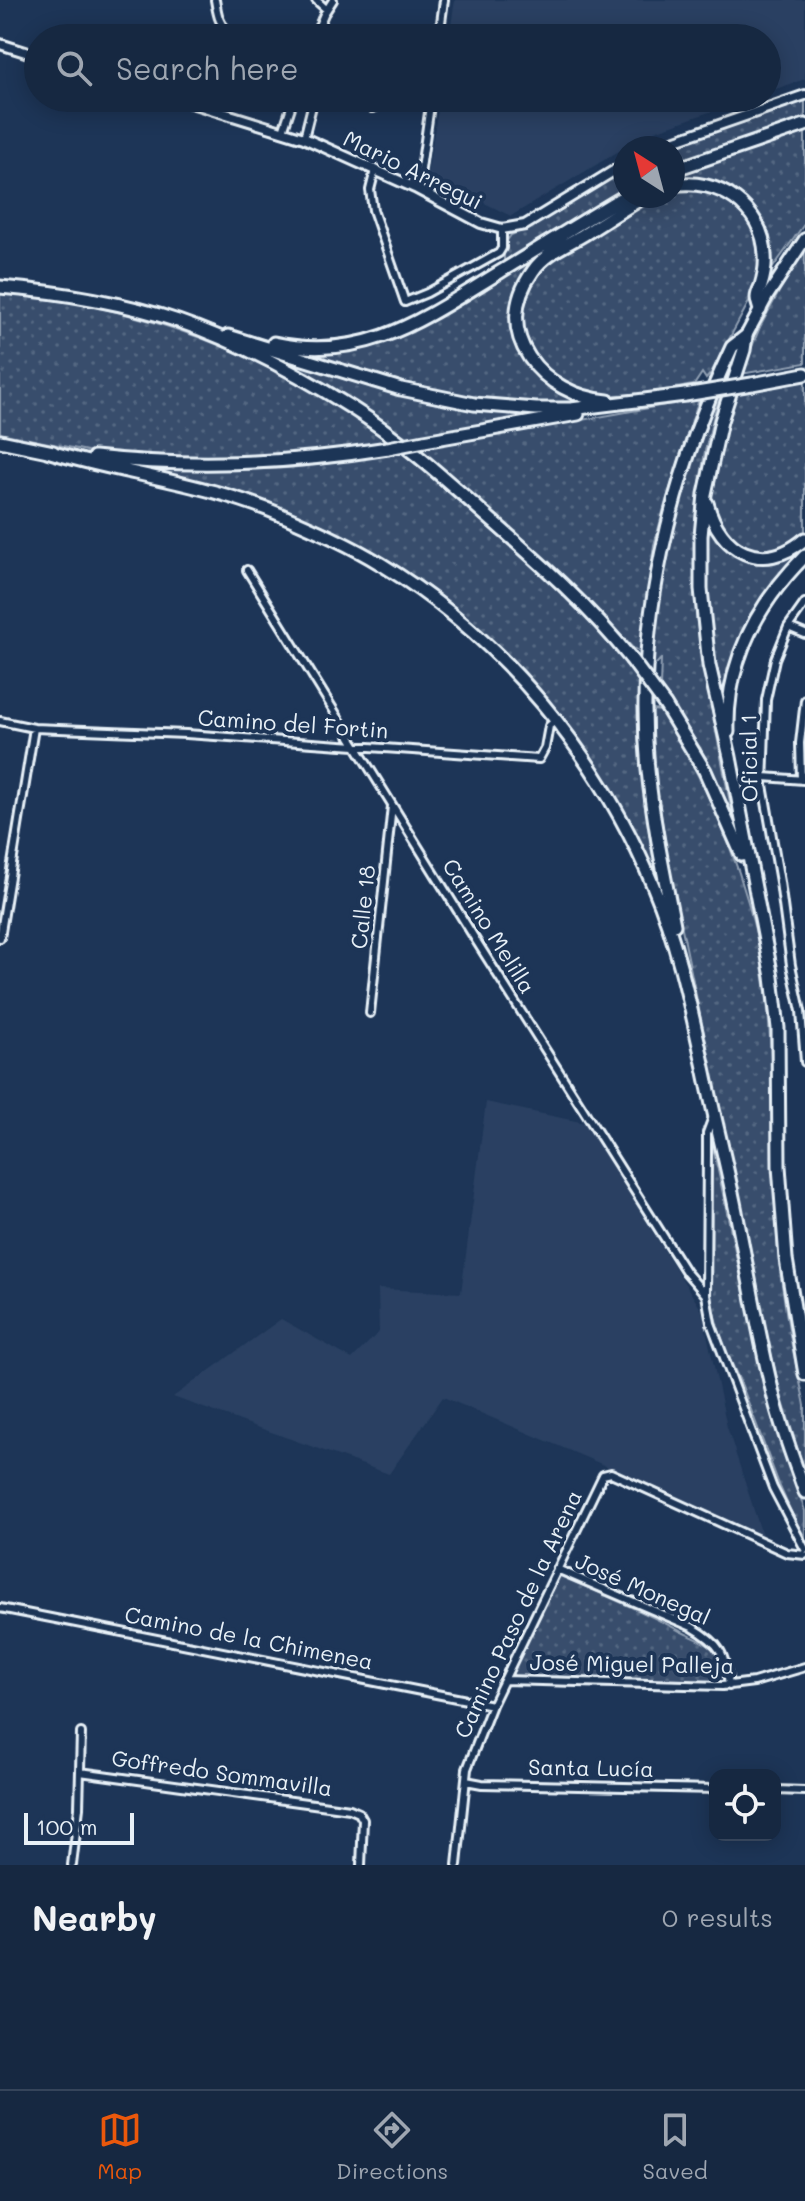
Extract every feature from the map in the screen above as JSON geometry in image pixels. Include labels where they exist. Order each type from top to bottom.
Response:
[{"type":"highway","points":[[685,166],[805,125]]},
{"type":"highway","points":[[685,184],[696,183],[725,191],[750,214],[761,233],[766,256],[764,275],[756,297],[760,310]]},
{"type":"highway","points":[[0,287],[93,300],[302,347],[330,348],[374,340],[396,332],[613,203]]},
{"type":"highway","points":[[627,208],[533,269],[522,290],[517,327],[524,351],[537,369],[554,383],[597,400],[637,402]]},
{"type":"highway","points":[[178,321],[401,389],[474,404],[571,409],[685,395],[805,374]]},
{"type":"highway","points":[[178,321],[296,375],[353,409],[427,463],[544,567],[611,634],[665,705],[705,771],[744,859],[755,898]]},
{"type":"highway","points":[[746,336],[721,421],[705,494],[701,558],[703,618],[709,665],[772,977],[778,1028],[779,1166],[786,1259],[805,1374]]},
{"type":"highway","points":[[746,336],[732,347],[691,444],[665,534],[649,634],[646,698],[648,768],[684,979],[774,1398],[805,1492]]},
{"type":"highway","points":[[47,451],[134,461],[214,464],[308,460],[614,409],[637,402]]},
{"type":"highway","points":[[0,441],[168,480],[281,515],[379,563],[452,614],[481,638],[528,687],[595,774],[636,849],[662,910],[684,979]]},
{"type":"highway","points":[[705,494],[711,518],[719,532],[732,547],[742,552],[752,556],[774,555],[793,548],[805,539]]},
{"type":"highway","points":[[730,757],[728,724],[731,695],[747,637],[770,595],[805,556]]},
{"type":"highway","points":[[794,1312],[805,1337]]},
{"type":"main road","points":[[746,336],[805,239]]},
{"type":"street","points":[[215,0],[222,24]]},
{"type":"street","points":[[316,0],[326,9]]},
{"type":"street","points":[[320,24],[333,0]]},
{"type":"street","points":[[441,24],[444,0]]},
{"type":"street","points":[[0,44],[24,52]]},
{"type":"street","points":[[781,103],[805,95]]},
{"type":"street","name":"Mario Arregui","points":[[221,112],[304,138],[415,188],[481,223],[502,229],[512,229],[532,221],[613,171]]},
{"type":"street","points":[[283,131],[289,112]]},
{"type":"street","points":[[304,138],[310,112]]},
{"type":"street","points":[[415,188],[420,176],[429,112]]},
{"type":"street","points":[[685,137],[756,112]]},
{"type":"street","points":[[375,170],[370,190],[373,210],[405,302],[499,253],[502,229]]},
{"type":"street","name":"Camino Melilla","points":[[247,570],[686,1272],[706,1295]]},
{"type":"street","name":"Oficial 1","points":[[805,603],[788,627],[775,659],[766,700],[764,777],[791,965],[801,1011],[805,1062]]},
{"type":"street","points":[[788,627],[805,634]]},
{"type":"street","points":[[764,777],[803,780],[800,743],[805,700]]},
{"type":"street","name":"Camino del Fortin","points":[[0,721],[34,728],[186,734],[539,759],[545,748],[549,726],[556,720]]},
{"type":"street","points":[[0,938],[34,728]]},
{"type":"street","name":"Calle 18","points":[[370,1013],[392,804]]},
{"type":"street","name":"Camino Melilla","points":[[714,1115],[707,1133],[706,1295],[715,1337],[758,1453],[805,1552]]},
{"type":"street","name":"Camino Paso de la Arena","points":[[457,1865],[469,1762],[492,1705],[603,1475],[611,1473],[787,1553],[805,1552]]},
{"type":"street","name":"José Monegal","points":[[557,1569],[705,1634],[722,1651],[729,1686]]},
{"type":"street","name":"Camino de la Chimenea","points":[[0,1608],[492,1705]]},
{"type":"street","name":"José Miguel Palleja","points":[[505,1680],[729,1686],[805,1667]]},
{"type":"street","points":[[72,1865],[79,1808],[81,1733]]},
{"type":"street","name":"Goffredo Sommavilla","points":[[80,1772],[350,1809],[359,1813],[363,1820],[361,1865]]},
{"type":"street","name":"Santa Lucía","points":[[466,1781],[482,1784],[709,1789]]},
{"type":"street","points":[[781,1790],[805,1791]]},
{"type":"shaded area","points":[[455,0],[805,0],[805,79],[781,87],[781,24],[451,24]]},
{"type":"shaded area","points":[[805,100],[805,121],[685,162],[685,141],[770,112],[781,112],[781,108]]},
{"type":"shaded area","points":[[438,112],[710,112],[644,136],[613,136],[613,155],[511,216],[427,175]]},
{"type":"shaded area","points":[[805,130],[805,223],[772,269],[766,239],[739,196],[716,183],[685,180],[685,170]]},
{"type":"shaded area","points":[[613,177],[613,198],[504,264],[504,245],[511,235],[530,227]]},
{"type":"shaded area","points":[[685,188],[721,196],[738,208],[753,227],[762,256],[758,285],[706,379],[702,373],[694,385],[614,395],[576,389],[558,380],[543,366],[528,344],[522,318],[529,286],[548,262],[637,208],[685,208]]},
{"type":"shaded area","points":[[613,208],[619,208],[569,239],[519,288],[522,355],[548,383],[583,399],[582,403],[517,404],[451,396],[380,379],[295,352],[415,327]]},
{"type":"shaded area","points":[[805,250],[805,363],[741,374],[760,327]]},
{"type":"shaded area","points":[[0,293],[101,308],[202,338],[250,358],[341,408],[383,437],[382,446],[290,458],[145,458],[87,451],[0,433]]},
{"type":"shaded area","points":[[736,352],[736,360],[716,407],[705,451],[696,508],[694,550],[696,616],[702,660],[733,818],[700,748],[660,686],[661,659],[654,666],[653,662],[660,584],[678,508],[715,397],[729,360]]},
{"type":"shaded area","points":[[268,354],[411,395],[582,409],[407,439],[339,393]]},
{"type":"shaded area","points":[[805,381],[805,533],[794,543],[763,554],[734,545],[711,509],[732,393]]},
{"type":"shaded area","points":[[699,399],[654,545],[640,652],[575,587],[419,449]]},
{"type":"shaded area","points":[[403,451],[566,596],[616,650],[639,681],[641,768],[659,888],[632,829],[600,773],[564,720],[522,670],[476,625],[426,585],[371,550],[313,522],[243,495],[139,467],[287,468]]},
{"type":"shaded area","points":[[707,521],[722,542],[744,557],[805,543],[805,548],[773,583],[747,623],[734,659],[726,708],[722,708],[707,625],[704,564]]},
{"type":"shaded area","points":[[652,710],[662,711],[715,811],[742,881],[760,954],[769,1024],[778,1251],[788,1323],[805,1406],[805,1473],[767,1336],[669,866],[655,776]]},
{"type":"shaded area","points":[[486,1102],[585,1123],[702,1311],[727,1427],[763,1538],[606,1466],[443,1397],[389,1474],[173,1397],[281,1319],[352,1359],[379,1332],[378,1289],[461,1293]]},
{"type":"shaded area","points":[[712,1142],[756,1349],[780,1438],[805,1511],[805,1543],[723,1344],[711,1303]]},
{"type":"shaded area","points":[[558,1575],[709,1646],[719,1662],[715,1679],[712,1683],[514,1676],[512,1672]]}]
